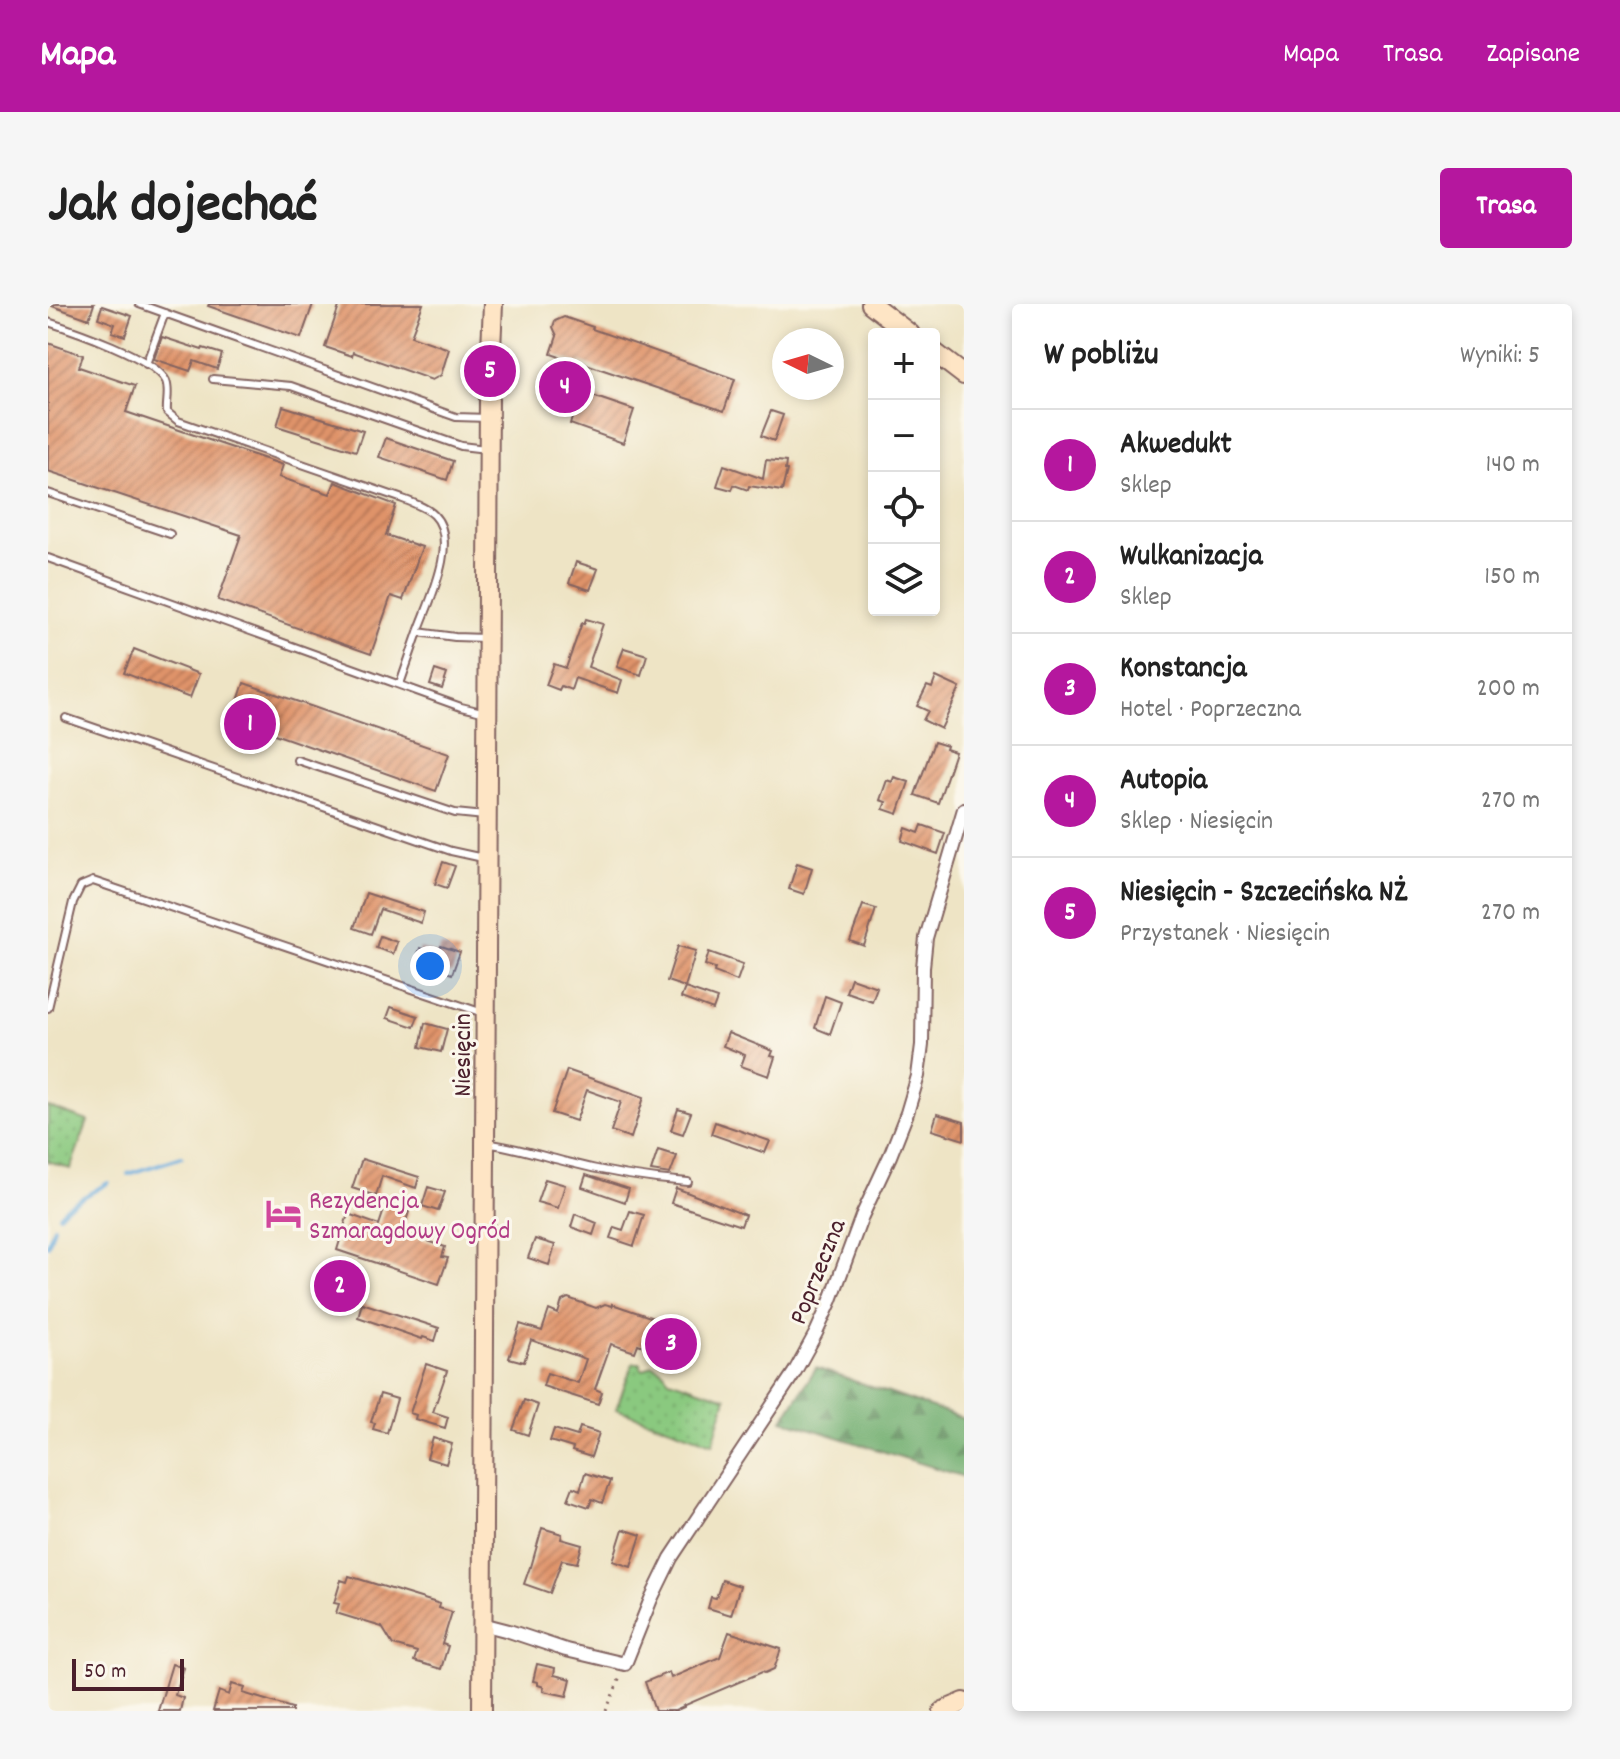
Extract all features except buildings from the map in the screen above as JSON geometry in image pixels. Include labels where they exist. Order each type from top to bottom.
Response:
[{"type":"street","name":"Niesięcin","points":[[482,1711],[490,345],[493,304]]},
{"type":"street","points":[[871,304],[902,328]]},
{"type":"street","points":[[940,357],[964,375]]},
{"type":"street","name":"Poprzeczna","points":[[625,1664],[671,1558],[794,1373],[816,1333],[901,1127],[918,1076],[926,938],[964,809]]},
{"type":"street","points":[[482,1624],[566,1650],[625,1664]]},
{"type":"street","points":[[943,1711],[964,1702]]},
{"type":"lane","points":[[139,304],[456,417],[490,418]]},
{"type":"lane","points":[[146,364],[165,313]]},
{"type":"lane","points":[[48,322],[93,337],[159,372],[168,387],[167,412],[178,421],[400,498],[433,514],[442,530],[444,553],[400,684]]},
{"type":"lane","points":[[213,379],[286,385],[461,446],[490,450]]},
{"type":"lane","points":[[48,493],[170,534]]},
{"type":"lane","points":[[48,558],[461,707],[489,714]]},
{"type":"lane","points":[[418,632],[489,638]]},
{"type":"lane","points":[[66,718],[451,851],[489,859]]},
{"type":"lane","points":[[297,760],[455,813],[488,816]]},
{"type":"lane","points":[[48,1008],[73,902],[81,886],[93,881],[487,1014]]},
{"type":"lane","points":[[486,1143],[511,1146],[615,1173],[688,1182]]},
{"type":"path","points":[[606,1711],[625,1664]]},
{"type":"green space","points":[[48,1107],[88,1121],[70,1169],[48,1161]]},
{"type":"green space","points":[[633,1363],[640,1363],[644,1370],[652,1365],[662,1370],[669,1379],[726,1398],[713,1443],[616,1409]]},
{"type":"green space","points":[[816,1368],[964,1419],[964,1477],[783,1420]]},
{"type":"waterway","points":[[128,1174],[182,1157]]},
{"type":"waterway","points":[[59,1215],[68,1206],[108,1183]]},
{"type":"waterway","points":[[48,1245],[54,1227]]},
{"type":"place","name":"Niesięcin - Szczecińska NŻ","points":[[490,371]]},
{"type":"place","name":"Autopia","points":[[565,387]]},
{"type":"place","name":"Akwedukt","points":[[250,724]]},
{"type":"place","name":"Rezydencja Szmaragdowy Ogród","points":[[283,1214]]},
{"type":"place","name":"Wulkanizacja","points":[[340,1286]]},
{"type":"place","name":"Konstancja","points":[[671,1344]]}]
